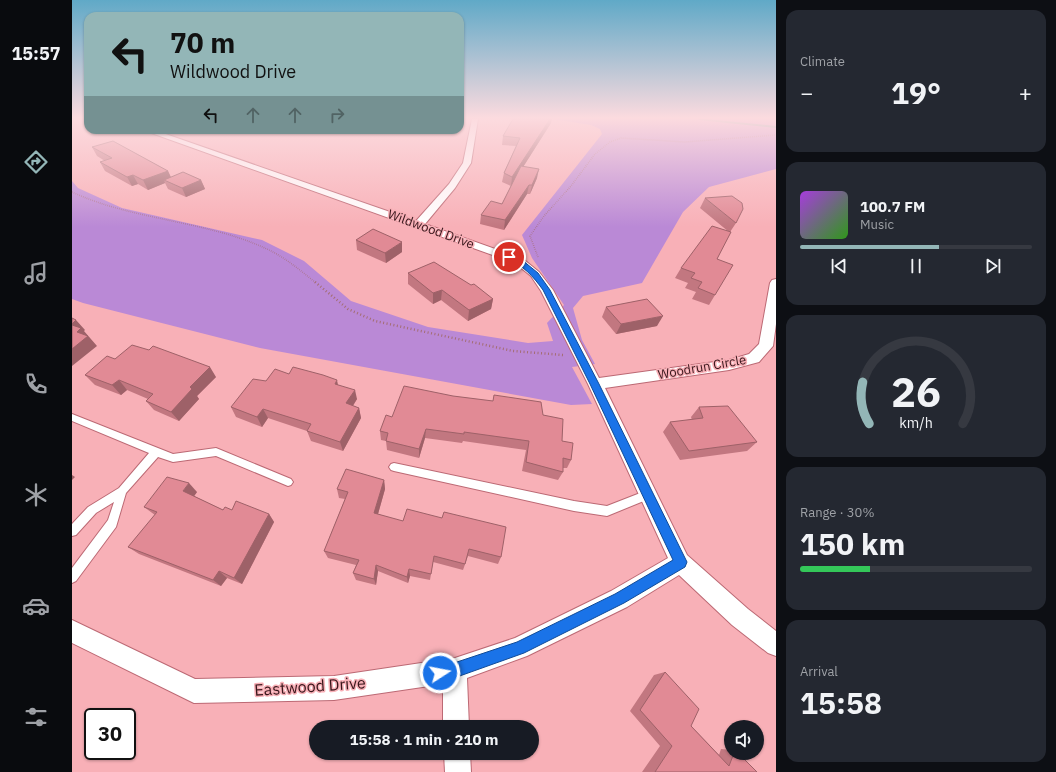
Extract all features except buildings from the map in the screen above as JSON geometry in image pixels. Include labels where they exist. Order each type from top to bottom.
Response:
[{"type":"street","name":"Wildwood Drive","points":[[219,155],[419,224],[519,261],[536,274],[547,290],[595,384],[680,562],[740,617],[776,645]]},
{"type":"street","points":[[419,224],[452,186],[467,163],[468,155]]},
{"type":"street","name":"Woodrun Circle","points":[[595,384],[729,365],[754,358],[766,346],[776,283]]},
{"type":"street","name":"Eastwood Drive","points":[[72,631],[194,691],[334,688],[454,670],[519,648],[620,599],[680,562]]},
{"type":"street","points":[[454,670],[456,720]]},
{"type":"street","points":[[457,760],[458,772]]},
{"type":"lane","points":[[72,417],[173,458],[216,452],[288,482]]},
{"type":"lane","points":[[72,531],[92,510],[122,491],[156,452]]},
{"type":"lane","points":[[394,466],[574,506],[607,511],[648,496]]},
{"type":"lane","points":[[72,577],[112,523],[122,491]]},
{"type":"path","points":[[538,258],[530,236],[537,224],[595,155]]},
{"type":"path","points":[[72,192],[112,208],[217,232],[247,241],[269,250],[291,263],[348,308],[375,321],[512,351],[563,355]]},
{"type":"shaded area","points":[[585,155],[776,155],[776,169],[709,187],[683,212],[642,283],[583,296],[573,308],[582,340],[595,364],[572,367],[592,404],[571,405],[260,348],[72,299],[72,181],[78,188],[122,208],[262,240],[304,261],[351,301],[428,327],[528,343],[553,341],[547,323],[564,305],[532,258],[522,235]]},
{"type":"route","points":[[440,673],[454,670],[519,648],[620,599],[680,562],[595,384],[547,290],[536,274],[519,261],[509,257]]}]
